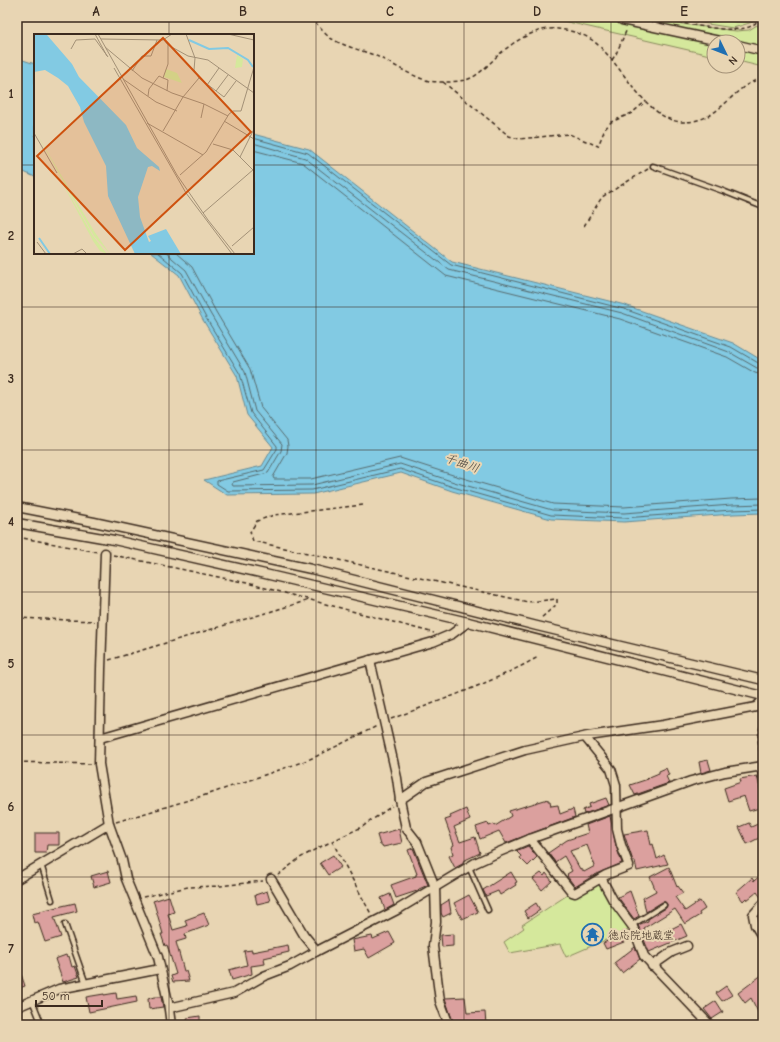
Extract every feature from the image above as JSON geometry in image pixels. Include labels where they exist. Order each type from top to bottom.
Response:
[{"type":"street","points":[[622,20],[706,38]]},
{"type":"street","points":[[746,47],[763,50]]},
{"type":"street","points":[[17,508],[94,522],[311,570],[763,680]]},
{"type":"street","points":[[17,523],[114,540],[468,622],[763,696]]},
{"type":"street","points":[[105,553],[99,764],[109,824],[122,860],[126,879],[134,901],[158,957],[169,1008],[171,1025]]},
{"type":"street","points":[[100,738],[442,638],[452,634],[468,622]]},
{"type":"street","points":[[370,660],[397,778],[406,828],[417,842],[435,887],[436,922],[433,946],[440,1001],[449,1025]]},
{"type":"street","points":[[400,800],[418,786],[426,782],[526,750],[585,737],[663,725],[756,707],[763,700]]},
{"type":"street","points":[[530,839],[572,892],[575,893],[601,878],[629,866],[617,829],[616,785],[611,769],[585,737]]},
{"type":"street","points":[[169,1008],[234,993],[264,976],[290,966],[397,910],[469,867],[530,839],[690,781],[725,772],[762,766],[763,776]]},
{"type":"street","points":[[17,879],[109,824]]},
{"type":"street","points":[[601,878],[613,900],[631,925],[644,956],[710,1025]]},
{"type":"street","points":[[271,879],[304,934],[317,951]]},
{"type":"street","points":[[763,904],[753,915],[755,925],[763,938]]},
{"type":"street","points":[[652,966],[672,952],[687,946]]},
{"type":"street","points":[[17,1006],[59,989],[160,969]]},
{"type":"lane","points":[[653,166],[763,207]]},
{"type":"lane","points":[[41,864],[52,900]]},
{"type":"lane","points":[[469,867],[488,910]]},
{"type":"lane","points":[[631,925],[664,905]]},
{"type":"lane","points":[[65,924],[86,984]]},
{"type":"lane","points":[[32,1000],[42,1025]]},
{"type":"path","points":[[310,17],[331,38],[429,81],[443,82],[459,81],[474,76],[504,50],[527,35],[541,30],[558,29],[584,36],[592,39],[612,60],[646,101],[660,114],[682,122],[698,121],[715,112],[749,84],[763,79]]},
{"type":"path","points":[[663,20],[730,29],[747,28],[762,17]]},
{"type":"path","points":[[612,60],[626,30]]},
{"type":"path","points":[[443,82],[509,136],[520,139],[569,134],[598,146],[605,129],[611,122],[632,113],[646,101]]},
{"type":"path","points":[[584,226],[602,198],[653,166]]},
{"type":"path","points":[[364,505],[274,515],[257,521],[250,532],[253,540],[528,602],[557,599],[557,604],[539,619],[537,626]]},
{"type":"path","points":[[17,537],[105,553],[247,583],[432,632],[442,638]]},
{"type":"path","points":[[101,662],[309,600]]},
{"type":"path","points":[[17,618],[103,621]]},
{"type":"path","points":[[109,824],[212,793],[318,756],[383,722],[488,682],[514,671],[538,657]]},
{"type":"path","points":[[762,766],[758,738],[763,709]]},
{"type":"path","points":[[17,762],[99,764]]},
{"type":"path","points":[[134,901],[188,887],[220,886],[271,879],[300,858],[362,827],[400,800]]},
{"type":"path","points":[[332,841],[375,921]]},
{"type":"green space","points":[[546,17],[599,17],[706,42],[706,54]]},
{"type":"green space","points":[[663,17],[709,17],[736,22],[750,22],[755,17],[759,17],[753,22],[733,28]]},
{"type":"green space","points":[[651,20],[736,31],[749,30],[757,25],[763,30],[763,47],[746,43],[746,34],[706,35],[652,24],[649,21]]},
{"type":"green space","points":[[746,51],[763,54],[763,67],[746,63]]},
{"type":"green space","points":[[596,884],[600,884],[631,929],[566,957],[560,944],[510,953],[504,942],[524,928],[522,925],[569,894]]},
{"type":"water","points":[[17,58],[34,64],[34,177],[17,169]]},
{"type":"water","name":"千曲川","points":[[254,134],[309,149],[452,262],[625,305],[733,343],[763,361],[763,513],[624,522],[551,519],[452,491],[401,473],[313,494],[227,495],[204,480],[262,466],[273,447],[247,415],[237,376],[203,320],[179,275],[152,254],[254,254]]},
{"type":"building","points":[[708,760],[711,770],[701,773],[699,762]]},
{"type":"building","points":[[666,768],[669,775],[666,776],[669,783],[635,795],[630,785],[648,779],[647,778]]},
{"type":"building","points":[[757,776],[763,807],[749,811],[744,796],[728,801],[724,788],[741,782],[740,779]]},
{"type":"building","points":[[606,798],[609,805],[584,814],[583,810],[590,807],[589,804]]},
{"type":"building","points":[[548,799],[551,806],[558,805],[560,814],[573,809],[575,817],[506,843],[499,831],[480,839],[476,827],[488,823],[489,826],[494,824],[495,826],[511,816],[509,811]]},
{"type":"building","points":[[466,809],[470,820],[454,827],[460,842],[475,837],[480,853],[463,861],[464,863],[455,868],[449,856],[453,854],[451,847],[454,845],[445,820],[451,818],[450,816]]},
{"type":"building","points":[[610,816],[616,846],[622,863],[596,874],[575,887],[567,876],[567,874],[572,871],[564,856],[555,862],[548,853],[567,840],[588,833],[586,825]],"holes":[[[587,845],[595,866],[584,872],[581,868],[580,869],[570,851]]]},
{"type":"building","points":[[749,823],[751,827],[760,823],[763,830],[763,836],[747,844],[739,827]]},
{"type":"building","points":[[399,829],[402,843],[383,847],[380,845],[377,835]]},
{"type":"building","points":[[648,830],[651,845],[653,844],[657,859],[664,855],[668,864],[637,871],[635,861],[633,861],[624,834]]},
{"type":"building","points":[[35,833],[59,833],[59,845],[47,845],[46,853],[35,853]]},
{"type":"building","points":[[528,846],[537,857],[528,866],[520,858],[521,856],[516,851]]},
{"type":"building","points":[[413,848],[428,885],[417,891],[396,898],[391,885],[416,876],[417,874],[408,850]]},
{"type":"building","points":[[333,855],[341,867],[328,875],[320,863]]},
{"type":"building","points":[[669,867],[677,887],[678,886],[683,893],[675,897],[685,911],[700,901],[705,909],[699,913],[700,915],[685,924],[675,909],[644,928],[647,938],[681,924],[687,936],[649,952],[638,925],[648,921],[648,919],[666,908],[667,904],[662,902],[646,912],[643,898],[656,891],[650,877]]},
{"type":"building","points":[[108,871],[111,882],[94,887],[91,876]]},
{"type":"building","points":[[511,872],[517,882],[515,883],[516,885],[500,895],[498,891],[486,896],[483,890]]},
{"type":"building","points":[[541,873],[544,876],[546,873],[552,881],[542,890],[533,879]]},
{"type":"building","points":[[763,873],[763,899],[757,892],[747,900],[746,898],[743,901],[736,892],[752,878],[754,881]]},
{"type":"building","points":[[267,891],[270,901],[257,904],[255,895]]},
{"type":"building","points":[[630,891],[639,916],[634,919],[618,897]]},
{"type":"building","points":[[390,894],[394,905],[385,910],[381,898]]},
{"type":"building","points":[[469,895],[478,912],[462,919],[454,903]]},
{"type":"building","points":[[169,896],[174,912],[168,914],[173,930],[187,926],[185,920],[204,913],[209,925],[185,934],[186,939],[176,942],[184,971],[186,971],[189,981],[173,982],[171,976],[176,974],[167,945],[165,946],[161,934],[163,934],[153,901]]},
{"type":"building","points":[[449,900],[451,913],[443,917],[441,913],[441,905]]},
{"type":"building","points":[[75,903],[77,911],[54,917],[61,937],[45,942],[38,922],[34,923],[32,914]]},
{"type":"building","points":[[536,903],[540,910],[528,918],[524,911]]},
{"type":"building","name":"徳応院地蔵堂","points":[[597,928],[600,938],[589,942],[585,933]]},
{"type":"building","points":[[389,932],[395,943],[369,958],[364,949],[354,951],[352,940],[372,936],[373,939]]},
{"type":"building","points":[[629,932],[631,937],[624,942],[606,949],[603,943]]},
{"type":"building","points":[[453,934],[453,946],[442,947],[441,935]]},
{"type":"building","points":[[288,945],[289,952],[264,958],[265,964],[251,966],[252,974],[232,980],[229,970],[247,965],[244,951],[252,950],[252,952]]},
{"type":"building","points":[[635,947],[640,959],[622,973],[614,963]]},
{"type":"building","points":[[66,955],[67,957],[69,956],[72,967],[75,966],[79,977],[63,982],[55,959]]},
{"type":"building","points":[[17,965],[25,986],[17,989]]},
{"type":"building","points":[[763,974],[763,1022],[751,998],[745,1003],[738,993]]},
{"type":"building","points":[[726,986],[732,995],[722,1001],[716,993]]},
{"type":"building","points":[[116,993],[117,999],[136,996],[137,1002],[89,1012],[86,997]]},
{"type":"building","points":[[161,997],[163,1007],[149,1009],[148,999]]},
{"type":"building","points":[[465,997],[467,1013],[485,1012],[486,1025],[454,1025],[445,998]]},
{"type":"building","points":[[716,1001],[723,1012],[712,1019],[704,1009]]},
{"type":"building","points":[[200,1016],[200,1025],[188,1025],[187,1018]]},
{"type":"place","name":"徳応院地蔵堂","points":[[593,935]]}]
